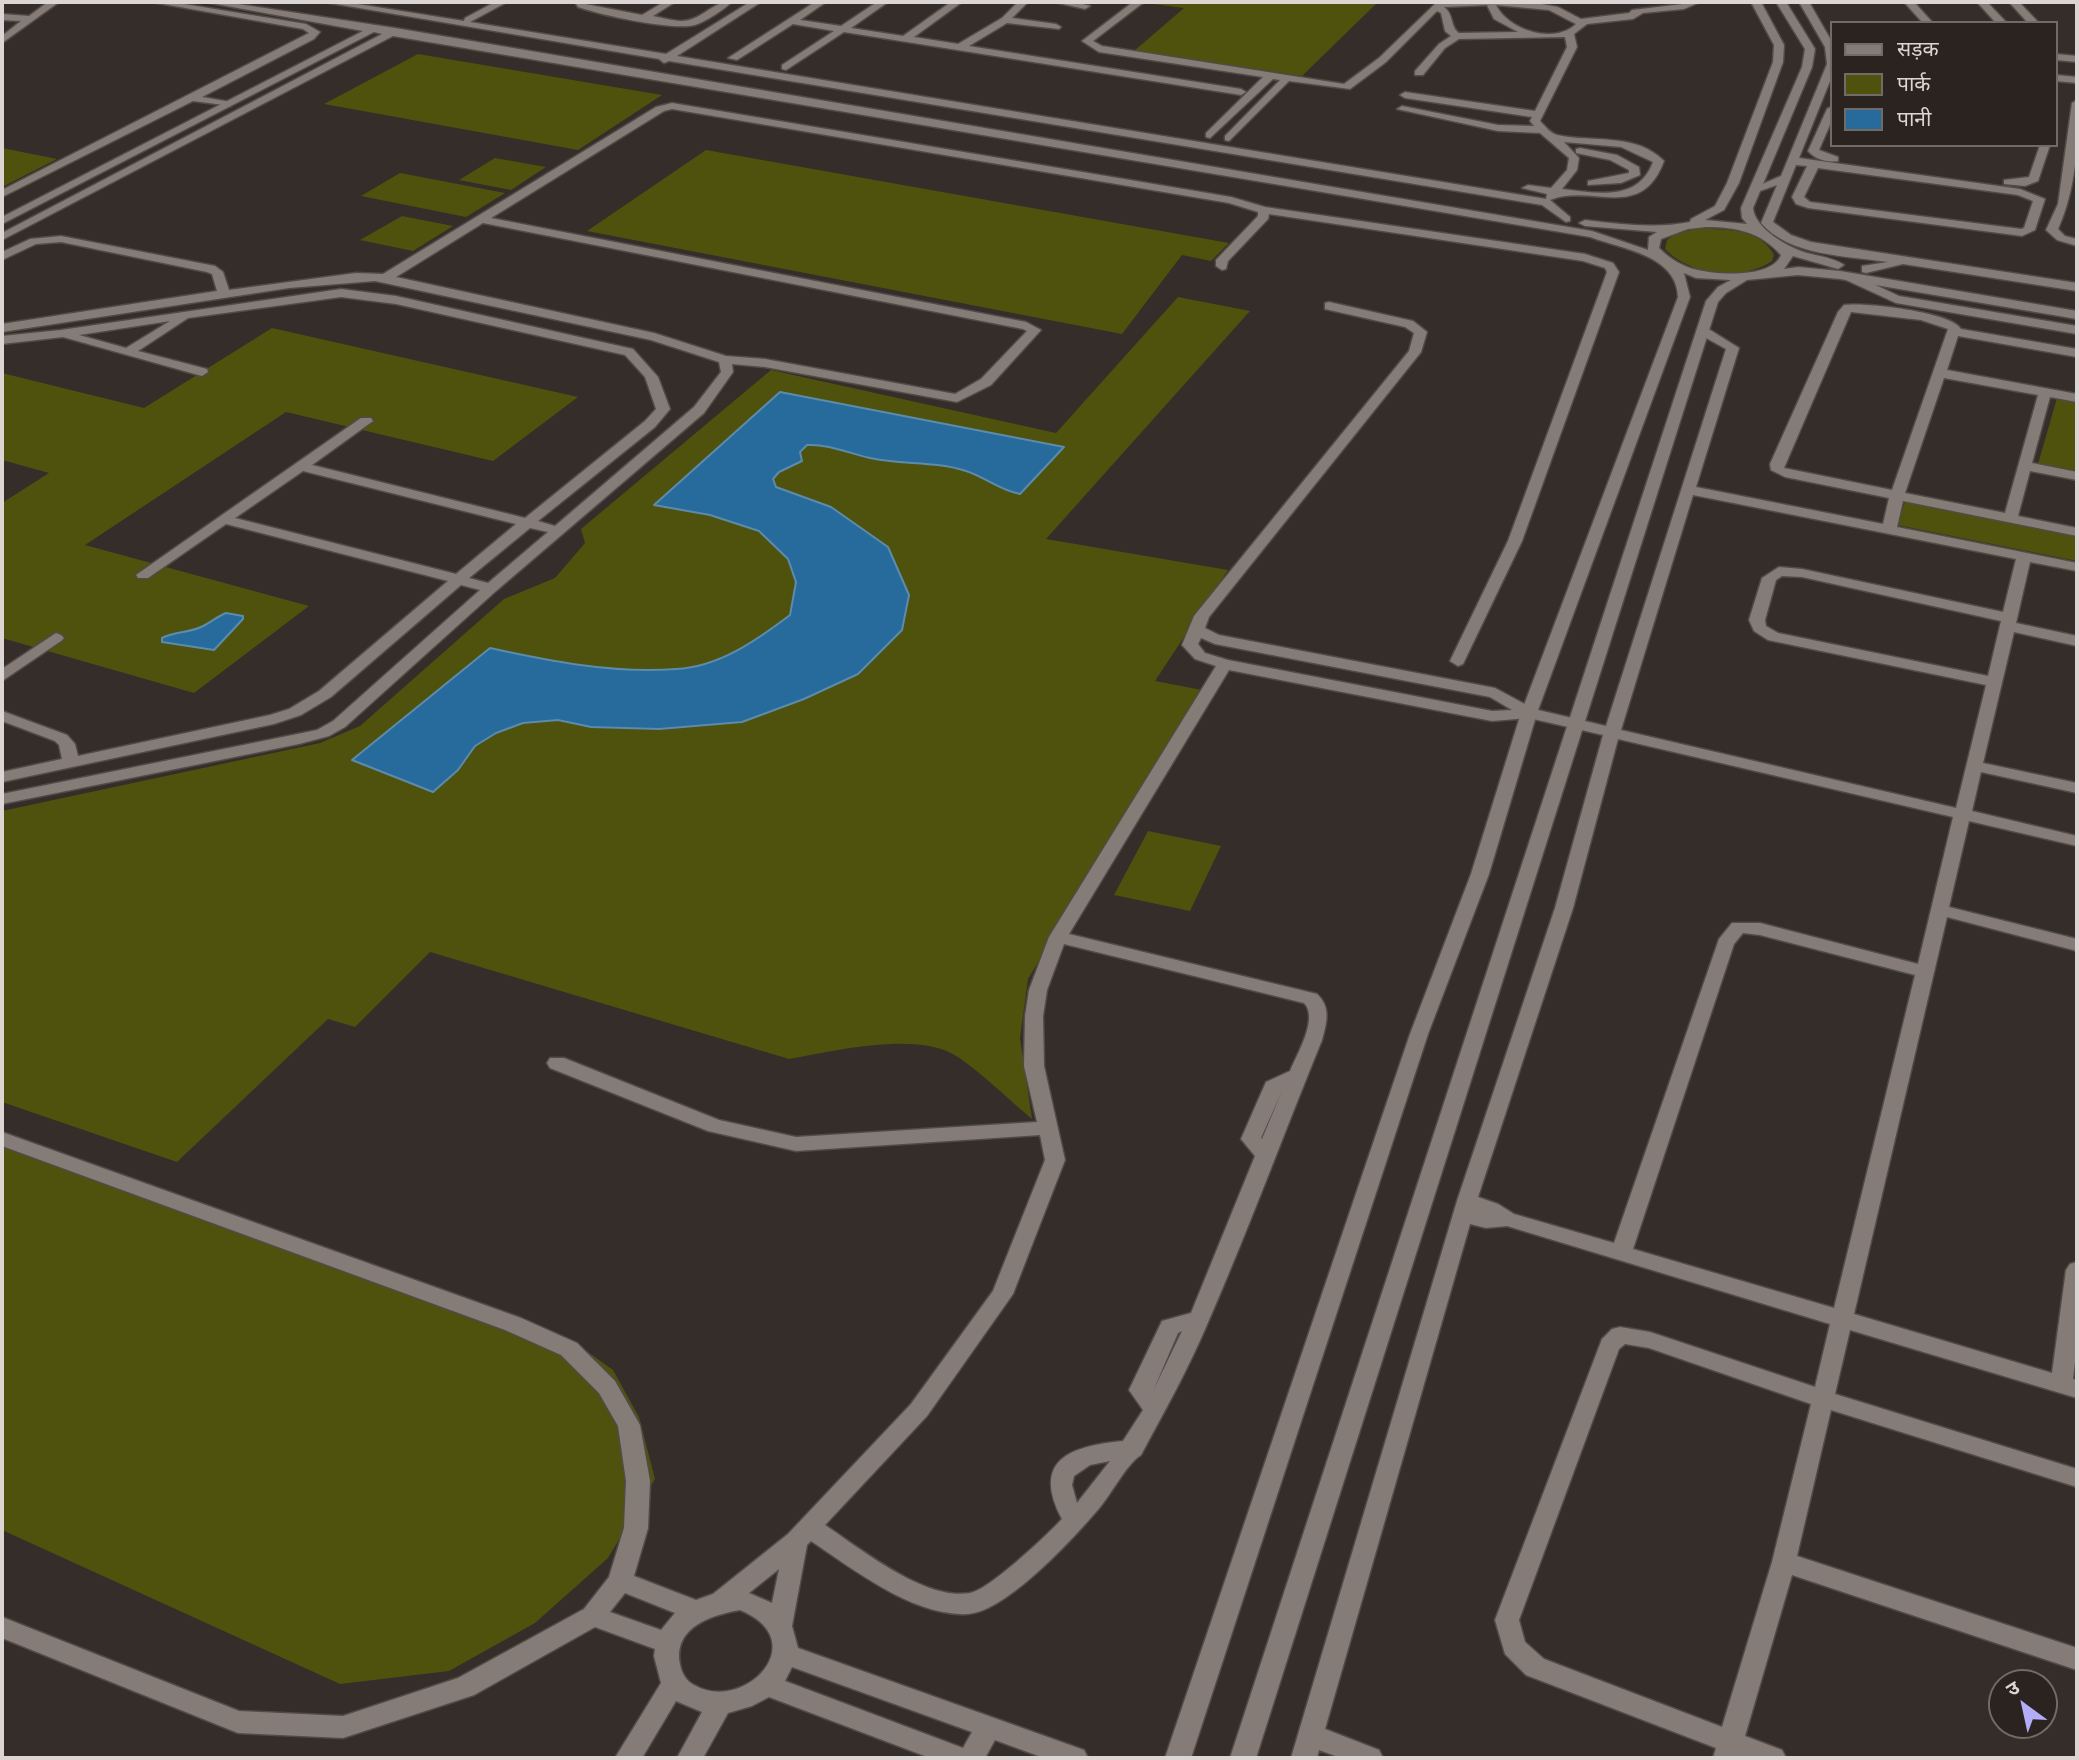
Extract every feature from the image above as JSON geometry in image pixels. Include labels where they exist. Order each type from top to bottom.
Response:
[{"type":"street","points":[[2,40],[54,2]]},
{"type":"street","points":[[2,194],[311,37],[315,32],[306,27],[157,2]]},
{"type":"street","points":[[211,2],[373,29],[407,25],[1638,229],[1672,228],[1704,218],[1720,208],[1733,183],[1778,62],[1779,45],[1756,2]]},
{"type":"street","points":[[270,2],[446,41],[1592,234],[1696,274],[1744,278],[1798,271],[1850,277],[2077,315]]},
{"type":"street","points":[[329,2],[1545,202],[1566,219]]},
{"type":"street","points":[[468,20],[502,2]]},
{"type":"street","points":[[580,2],[586,8],[690,23],[727,2]]},
{"type":"street","points":[[643,18],[670,2]]},
{"type":"street","points":[[655,66],[756,2]]},
{"type":"street","points":[[733,58],[821,2]]},
{"type":"street","points":[[786,67],[883,2]]},
{"type":"street","points":[[905,39],[957,2]]},
{"type":"street","points":[[961,47],[1005,20],[1023,2]]},
{"type":"street","points":[[1059,2],[1085,6]]},
{"type":"street","points":[[1139,2],[1087,41],[1099,49],[1346,87],[1367,75],[1393,52],[1436,6],[1491,4],[1552,8],[1580,23]]},
{"type":"street","points":[[1419,73],[1442,46],[1457,36],[1569,34],[1576,30],[1580,23],[1590,20],[1633,16],[1635,12],[1654,6],[1686,7],[1695,2]]},
{"type":"street","points":[[1767,274],[1783,265],[1787,255],[1748,218],[1747,208],[1807,67],[1809,52],[1782,2]]},
{"type":"street","points":[[1804,2],[1830,47]]},
{"type":"street","points":[[1909,2],[1926,21]]},
{"type":"street","points":[[1982,2],[2000,21]]},
{"type":"street","points":[[2014,2],[2032,21]]},
{"type":"street","points":[[1491,4],[1497,17],[1504,23],[1532,36]]},
{"type":"street","points":[[1436,6],[1445,12],[1450,31],[1457,36]]},
{"type":"street","points":[[2,17],[30,19]]},
{"type":"street","points":[[1005,20],[1056,27]]},
{"type":"street","points":[[791,21],[1241,92]]},
{"type":"street","points":[[331,22],[340,36],[338,45]]},
{"type":"street","points":[[2,236],[370,44],[391,27]]},
{"type":"street","points":[[2,221],[373,29]]},
{"type":"street","points":[[1545,202],[1572,170],[1574,158],[1569,150],[1542,130],[1535,121],[1536,114],[1572,47],[1569,34]]},
{"type":"street","points":[[370,44],[416,40],[446,41]]},
{"type":"street","points":[[682,49],[1555,191],[1587,194],[1633,192],[1644,188],[1659,161],[1642,150],[1626,145],[1554,138]]},
{"type":"street","points":[[1809,52],[1830,53]]},
{"type":"street","points":[[1830,69],[1767,223],[1776,233],[1796,242],[1827,249],[2077,288]]},
{"type":"street","points":[[1210,135],[1271,75]]},
{"type":"street","points":[[1229,138],[1287,78]]},
{"type":"street","points":[[2058,78],[2077,80]]},
{"type":"street","points":[[1405,96],[1536,114]]},
{"type":"street","points":[[192,98],[227,104]]},
{"type":"street","points":[[1816,104],[1830,103]]},
{"type":"street","points":[[2077,103],[2074,147],[2064,204],[2052,230],[2061,238],[2077,243]]},
{"type":"street","points":[[1816,104],[1830,108]]},
{"type":"street","points":[[361,295],[660,109],[671,106],[1231,200],[1263,210],[1585,258],[1609,266],[1613,272],[1515,541],[1458,661]]},
{"type":"street","points":[[1402,109],[1498,128],[1542,130]]},
{"type":"street","points":[[1830,113],[1813,151],[1824,158],[2025,183],[2034,180],[2044,147]]},
{"type":"street","points":[[1564,180],[1611,182],[1634,175],[1635,169],[1613,156],[1569,150]]},
{"type":"street","points":[[1794,161],[2020,192],[2039,199],[2029,230],[2022,233],[1808,205],[1800,202],[1798,197],[1814,164]]},
{"type":"street","points":[[1756,189],[1788,177]]},
{"type":"street","points":[[2064,204],[2077,206]]},
{"type":"street","points":[[1222,266],[1222,260],[1264,217],[1263,210]]},
{"type":"street","points":[[2,328],[317,280],[386,278],[654,337],[725,360],[765,363],[957,398],[986,382],[1035,330],[1026,326],[577,236],[484,220]]},
{"type":"street","points":[[1685,225],[1732,226],[1768,237],[1798,254],[1819,261],[2077,304]]},
{"type":"street","points":[[1178,1758],[1419,1034],[1479,874],[1530,713],[1684,297],[1684,282],[1679,272],[1653,249],[1655,237],[1672,228]]},
{"type":"street","points":[[2,256],[34,241],[61,239],[217,272],[224,294]]},
{"type":"street","points":[[1866,269],[1914,261]]},
{"type":"street","points":[[1850,277],[1896,299],[2077,330]]},
{"type":"street","points":[[1243,1758],[1712,301],[1722,290],[1744,278]]},
{"type":"street","points":[[2,340],[61,334],[318,295],[361,295],[409,303],[629,352],[651,375],[661,393],[663,409],[650,424],[457,580],[325,694],[295,712],[274,719],[2,777]]},
{"type":"street","points":[[191,314],[193,298]]},
{"type":"street","points":[[1329,306],[1409,324],[1421,332],[1415,352],[1202,616],[1190,645],[1200,656],[1225,664],[1492,716],[1530,713]]},
{"type":"street","points":[[1889,530],[1898,496],[1954,332],[1954,326],[1937,320],[1866,308],[1849,308],[1844,312],[1777,464],[1778,470],[1785,473],[1898,496],[2010,519],[2077,532]]},
{"type":"street","points":[[128,352],[191,314]]},
{"type":"street","points":[[1370,1758],[1307,1746],[1465,1208],[1564,908],[1611,732],[1733,348],[1703,331]]},
{"type":"street","points":[[1954,332],[2077,353]]},
{"type":"street","points":[[61,334],[202,372]]},
{"type":"street","points":[[629,352],[654,337]]},
{"type":"street","points":[[2,799],[323,733],[340,724],[491,588],[699,410],[727,372],[725,360]]},
{"type":"street","points":[[1940,373],[2077,398]]},
{"type":"street","points":[[2010,519],[2045,392]]},
{"type":"street","points":[[663,409],[699,410]]},
{"type":"street","points":[[143,575],[366,421]]},
{"type":"street","points":[[301,466],[560,531]]},
{"type":"street","points":[[2025,466],[2077,476]]},
{"type":"street","points":[[1688,490],[2077,567]]},
{"type":"street","points":[[226,520],[491,588]]},
{"type":"street","points":[[1729,1751],[1784,1562],[2024,556]]},
{"type":"street","points":[[1994,682],[1773,636],[1759,628],[1757,620],[1769,578],[1779,571],[1802,573],[2077,641]]},
{"type":"street","points":[[1197,631],[1215,639],[1495,693],[1530,713],[2077,841]]},
{"type":"street","points":[[2,676],[56,638]]},
{"type":"street","points":[[722,1601],[802,1534],[919,1410],[1002,1294],[1055,1160],[1034,1066],[1034,1016],[1041,981],[1058,937],[1225,664]]},
{"type":"street","points":[[2,716],[61,738],[67,744],[71,763]]},
{"type":"street","points":[[1974,766],[2077,788]]},
{"type":"street","points":[[1940,910],[2077,945]]},
{"type":"street","points":[[1621,1253],[1725,943],[1738,927],[1760,929],[1925,972]]},
{"type":"street","points":[[802,1534],[898,1585],[954,1605],[972,1604],[994,1592],[1035,1560],[1074,1520],[1133,1449],[1156,1410],[1140,1390],[1170,1328],[1200,1318],[1299,1075],[1317,1025],[1318,1010],[1315,1001],[1058,937]]},
{"type":"street","points":[[557,1063],[715,1126],[796,1143],[857,1142],[1048,1128]]},
{"type":"street","points":[[2,1139],[513,1324],[569,1349],[607,1387],[629,1425],[638,1481],[636,1528],[620,1581],[593,1616],[465,1687],[342,1727],[238,1722],[2,1627]]},
{"type":"street","points":[[1465,1208],[1486,1221],[1507,1219],[2069,1387],[2077,1270]]},
{"type":"street","points":[[1773,1758],[1729,1751],[1535,1667],[1514,1647],[1507,1620],[1609,1345],[1620,1335],[1650,1340],[1822,1399],[2077,1478]]},
{"type":"street","points":[[1074,1520],[1059,1491],[1062,1477],[1070,1465],[1078,1458],[1093,1453],[1133,1449]]},
{"type":"street","points":[[780,1625],[802,1534]]},
{"type":"street","points":[[1784,1562],[2077,1659]]},
{"type":"street","points":[[620,1581],[695,1610]]},
{"type":"street","points":[[740,1600],[770,1613],[780,1625],[785,1639],[785,1654],[779,1670],[767,1685],[745,1698],[720,1703],[702,1701],[686,1694],[674,1683],[667,1671],[667,1643],[673,1630],[695,1610],[722,1601],[740,1600]]},
{"type":"street","points":[[593,1616],[667,1643]]},
{"type":"street","points":[[785,1654],[1075,1758]]},
{"type":"street","points":[[628,1758],[674,1683]]},
{"type":"street","points":[[767,1685],[960,1758]]},
{"type":"street","points":[[690,1758],[720,1703]]},
{"type":"street","points":[[971,1758],[989,1727]]},
{"type":"green space","points":[[1378,2],[1302,76],[1134,51],[1184,8],[1154,4]]},
{"type":"green space","points":[[418,54],[662,95],[578,150],[324,104]]},
{"type":"green space","points":[[2,148],[57,159],[2,187]]},
{"type":"green space","points":[[706,150],[1229,243],[1211,261],[1182,255],[1122,334],[587,231]]},
{"type":"green space","points":[[495,158],[546,167],[511,190],[459,180]]},
{"type":"green space","points":[[400,173],[505,193],[466,217],[361,196]]},
{"type":"green space","points":[[402,216],[453,226],[413,251],[360,240]]},
{"type":"green space","points":[[1697,229],[1729,230],[1751,235],[1768,246],[1774,255],[1772,261],[1746,272],[1716,273],[1688,265],[1665,249],[1667,240],[1677,233]]},
{"type":"green space","points":[[1178,297],[1250,311],[1046,539],[1228,570],[1155,681],[1202,690],[1028,979],[1020,1038],[1032,1119],[968,1064],[941,1049],[921,1045],[876,1045],[789,1059],[430,952],[355,1027],[328,1019],[177,1162],[2,1102],[2,811],[320,743],[360,726],[504,599],[555,578],[585,543],[581,529],[771,370],[1056,433]]},
{"type":"green space","points":[[272,328],[578,397],[493,461],[286,412],[85,545],[309,606],[194,693],[2,638],[2,503],[49,473],[2,460],[2,373],[144,408]]},
{"type":"green space","points":[[2057,398],[2077,402],[2077,471],[2038,464]]},
{"type":"green space","points":[[1905,502],[2077,535],[2077,561],[1897,525]]},
{"type":"green space","points":[[1148,831],[1221,846],[1190,911],[1114,895]]},
{"type":"green space","points":[[2,1145],[574,1342],[613,1370],[639,1417],[655,1479],[608,1558],[535,1623],[449,1671],[340,1684],[2,1530]]},
{"type":"water","points":[[780,392],[1064,447],[1020,494],[954,468],[882,460],[815,445],[807,445],[800,452],[802,461],[779,472],[773,479],[776,487],[831,507],[888,547],[909,595],[902,630],[858,674],[804,699],[742,722],[659,729],[591,727],[558,720],[523,723],[496,733],[475,746],[458,770],[433,792],[352,760],[490,648],[606,668],[676,669],[707,663],[737,651],[790,615],[796,582],[788,559],[759,531],[710,515],[654,505]]},
{"type":"water","points":[[226,613],[243,616],[243,619],[214,650],[162,642],[162,638],[196,629]]}]
